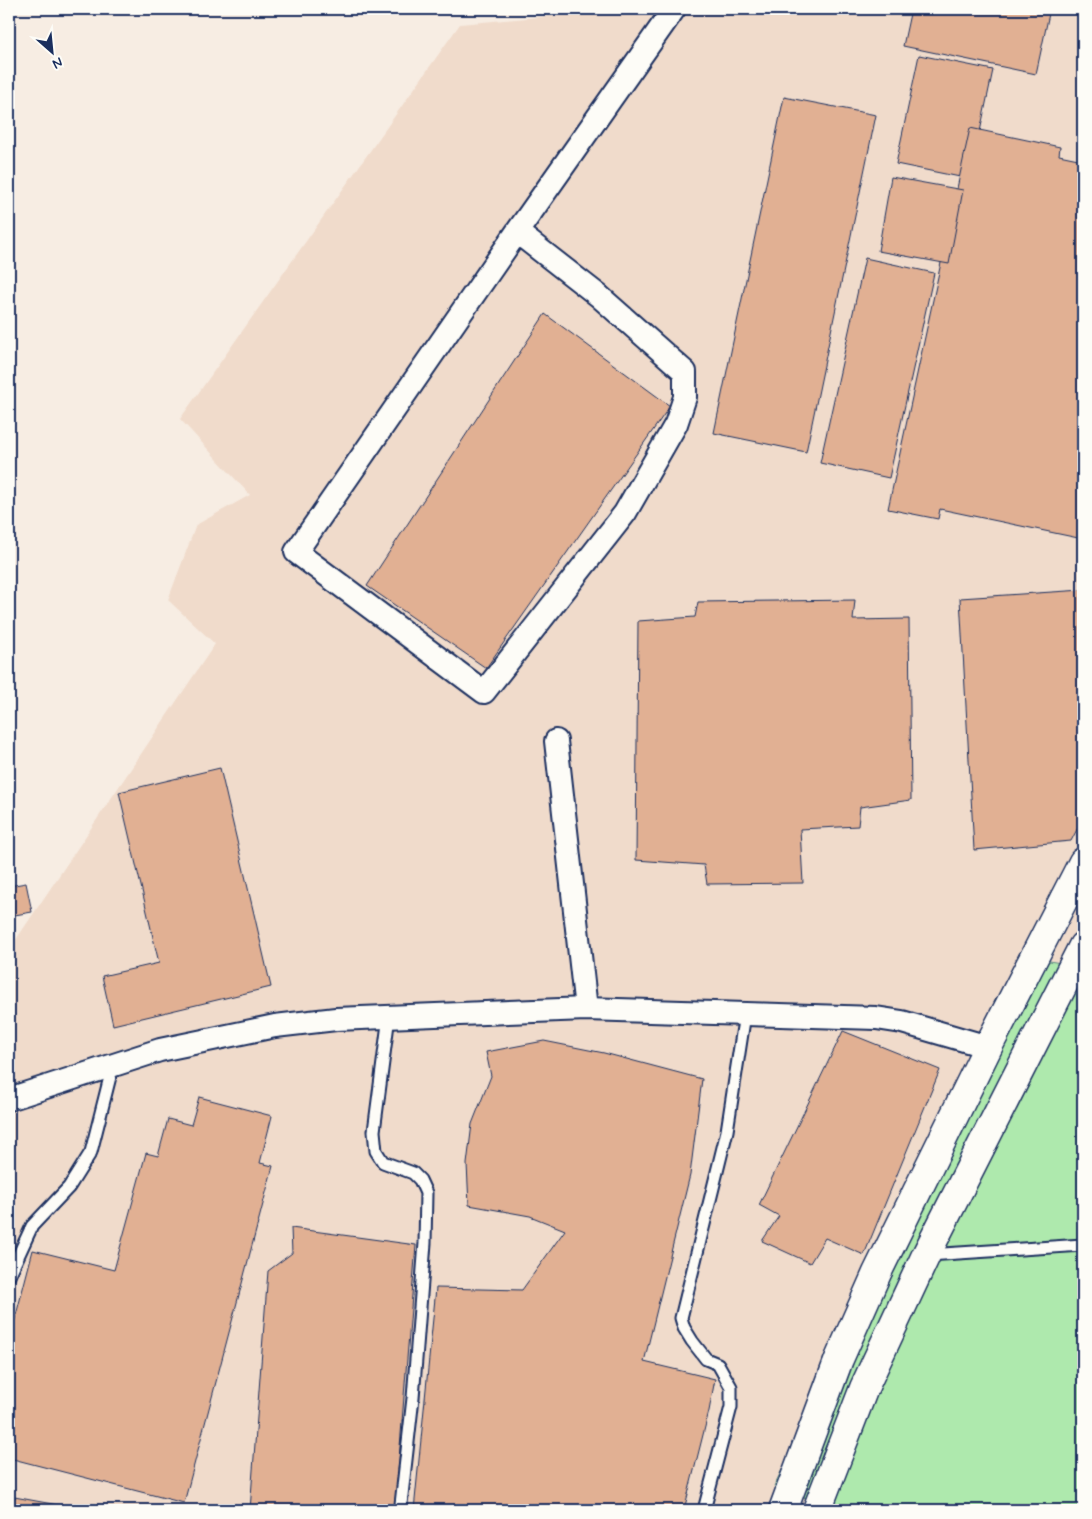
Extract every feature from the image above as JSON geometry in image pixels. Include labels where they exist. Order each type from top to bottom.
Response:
[{"type":"highway","points":[[783,1510],[839,1359],[877,1273],[988,1047],[1083,862]]},
{"type":"highway","points":[[817,1510],[864,1388],[926,1255],[1075,976],[1083,946]]},
{"type":"street","points":[[517,232],[599,296],[685,372],[685,397],[676,424],[625,513],[484,692],[296,552],[517,232],[674,9]]},
{"type":"street","points":[[556,741],[586,1008]]},
{"type":"street","points":[[9,1099],[160,1050],[275,1026],[336,1018],[586,1008],[876,1018],[894,1020],[933,1030],[988,1047]]},
{"type":"lane","points":[[704,1510],[730,1406],[731,1388],[718,1364],[706,1359],[692,1341],[684,1328],[682,1318],[727,1131],[745,1014]]},
{"type":"lane","points":[[389,1016],[374,1131],[376,1151],[383,1162],[413,1173],[420,1180],[426,1193],[425,1243],[417,1350],[401,1504]]},
{"type":"lane","points":[[9,1276],[32,1226],[69,1187],[91,1152],[113,1065]]},
{"type":"lane","points":[[926,1255],[1083,1245]]},
{"type":"shaded area","points":[[630,9],[1083,9],[1083,965],[774,1485],[837,1510],[9,1510],[9,950],[215,644],[168,600],[196,525],[250,495],[180,419],[460,24]]},
{"type":"green space","points":[[1033,958],[1083,965],[1082,1510],[837,1510],[774,1486]]},
{"type":"building","points":[[911,9],[1050,9],[1036,74],[903,46]]},
{"type":"building","points":[[919,55],[993,70],[970,179],[896,164]]},
{"type":"building","points":[[784,97],[876,115],[806,452],[714,433]]},
{"type":"building","points":[[970,128],[1060,147],[1059,155],[1083,160],[1083,539],[940,509],[938,519],[888,509]]},
{"type":"building","points":[[891,177],[963,190],[949,264],[878,251]]},
{"type":"building","points":[[865,258],[934,273],[889,478],[820,463]]},
{"type":"building","points":[[545,314],[670,406],[486,668],[367,586]]},
{"type":"building","points":[[1083,590],[1083,818],[1071,841],[974,850],[960,598]]},
{"type":"building","points":[[855,600],[853,620],[909,619],[911,800],[860,807],[858,826],[800,829],[803,883],[707,884],[704,865],[636,860],[638,621],[695,617],[698,602]]},
{"type":"building","points":[[220,768],[271,987],[113,1025],[102,976],[159,963],[119,792]]},
{"type":"building","points":[[26,883],[32,912],[9,916],[9,886]]},
{"type":"building","points":[[843,1031],[940,1070],[864,1255],[825,1238],[810,1263],[762,1241],[779,1216],[759,1205]]},
{"type":"building","points":[[544,1041],[604,1053],[702,1079],[690,1175],[644,1362],[715,1379],[709,1411],[684,1510],[414,1510],[436,1288],[522,1290],[565,1230],[530,1216],[469,1205],[467,1164],[472,1124],[491,1076],[486,1052]]},
{"type":"building","points":[[199,1097],[272,1116],[260,1163],[273,1166],[184,1503],[9,1458],[9,1342],[33,1250],[114,1270],[146,1153],[158,1156],[168,1119],[191,1125]]},
{"type":"building","points":[[291,1228],[416,1245],[395,1510],[250,1510],[268,1271],[292,1253]]},
{"type":"building","points":[[9,1496],[85,1510],[9,1510]]}]
